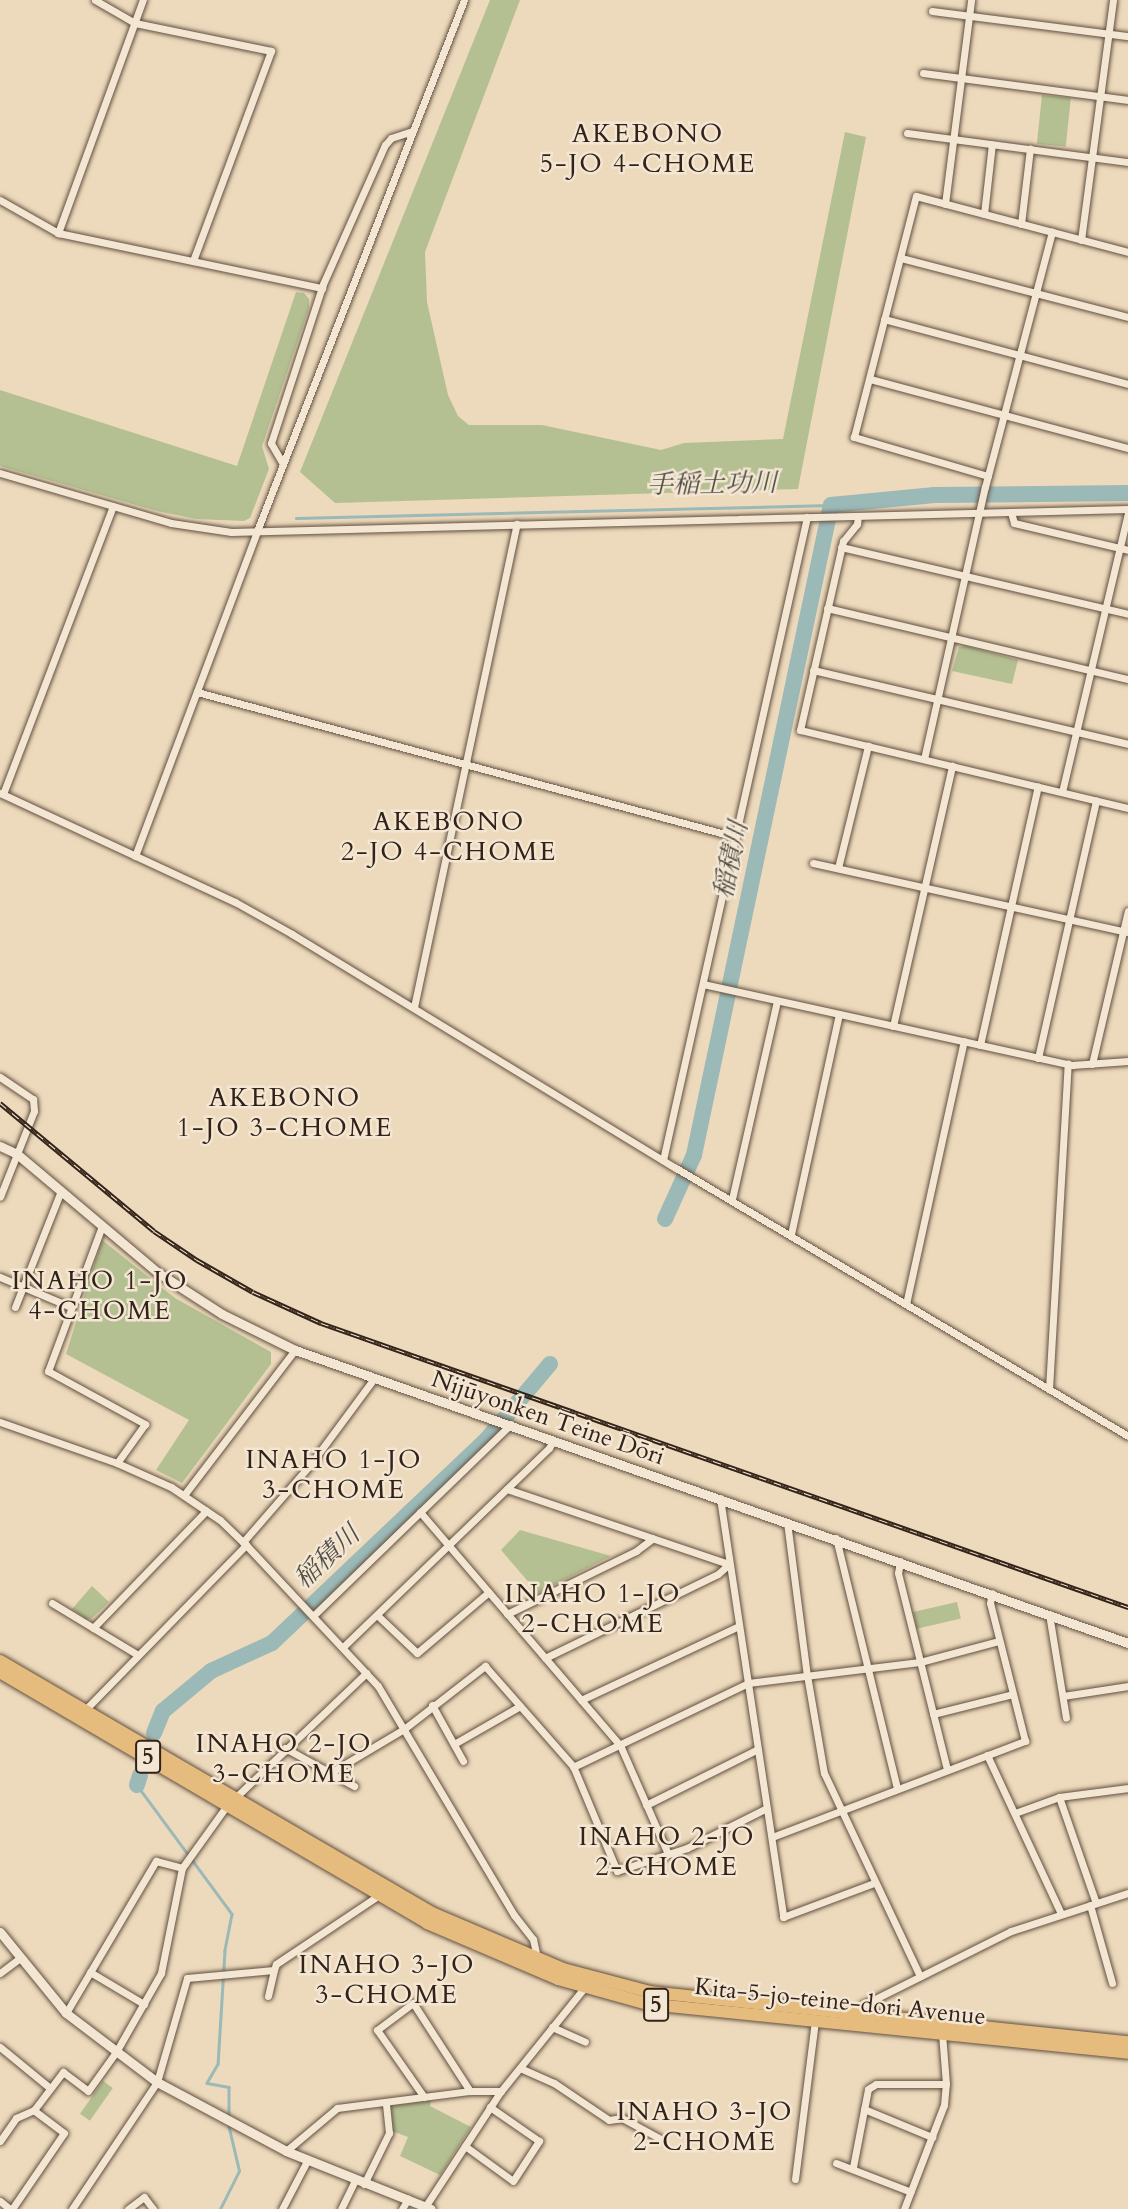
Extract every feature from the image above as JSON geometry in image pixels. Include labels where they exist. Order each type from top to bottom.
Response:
[{"type":"highway","name":"Kita-5-jo-teine-dori Avenue","points":[[0,1661],[383,1891],[427,1923],[482,1949],[584,1988],[648,2004],[815,2021],[859,2018],[942,2032],[1128,2053]]},
{"type":"highway","name":"Kita-5-jo-teine-dori Avenue","points":[[0,1672],[232,1800]]},
{"type":"highway","name":"Kita-5-jo-teine-dori Avenue","points":[[383,1891],[537,1958],[588,1976],[650,1992],[859,2018],[1128,2042]]},
{"type":"street","points":[[95,0],[135,23],[271,51],[193,261]]},
{"type":"street","points":[[58,233],[143,0]]},
{"type":"street","points":[[135,856],[257,531],[464,0]]},
{"type":"street","points":[[945,204],[971,0]]},
{"type":"street","points":[[1082,240],[1113,0]]},
{"type":"street","points":[[932,11],[1128,36]]},
{"type":"street","points":[[923,73],[1128,100]]},
{"type":"street","points":[[283,464],[271,443],[322,288],[385,145],[390,138],[413,131]]},
{"type":"street","points":[[907,133],[1128,162]]},
{"type":"street","points":[[984,214],[992,144]]},
{"type":"street","points":[[1021,224],[1030,149]]},
{"type":"street","points":[[988,476],[854,437],[916,196],[1128,252]]},
{"type":"street","points":[[0,200],[58,233],[322,288]]},
{"type":"street","points":[[924,759],[985,486],[1052,232]]},
{"type":"street","points":[[901,258],[1128,317]]},
{"type":"street","points":[[884,319],[1128,384]]},
{"type":"street","points":[[870,379],[1128,448]]},
{"type":"street","points":[[0,473],[171,523],[231,532],[858,516],[981,510],[1128,511],[1125,549],[1107,608],[1062,792]]},
{"type":"street","points":[[113,506],[1,794],[235,902],[1128,1436]]},
{"type":"street","points":[[1011,512],[1014,523],[1125,549]]},
{"type":"street","points":[[858,516],[857,524],[841,547],[800,730],[1128,808]]},
{"type":"street","points":[[663,1160],[808,517]]},
{"type":"street","points":[[414,1007],[517,524]]},
{"type":"street","points":[[841,547],[1128,614]]},
{"type":"street","points":[[827,608],[1128,679]]},
{"type":"street","points":[[813,670],[1128,744]]},
{"type":"street","points":[[197,692],[736,837]]},
{"type":"street","points":[[838,868],[868,746]]},
{"type":"street","points":[[893,1026],[952,766]]},
{"type":"street","points":[[979,1045],[1038,786]]},
{"type":"street","points":[[1038,1058],[1096,800]]},
{"type":"street","points":[[813,863],[1126,931]]},
{"type":"street","points":[[1091,1064],[1126,931],[1128,911]]},
{"type":"street","points":[[703,984],[1068,1064],[1128,1061]]},
{"type":"street","points":[[732,1199],[778,1000]]},
{"type":"street","points":[[791,1234],[839,1014]]},
{"type":"street","points":[[906,1304],[964,1041]]},
{"type":"street","points":[[1049,1389],[1068,1064]]},
{"type":"street","points":[[0,1077],[33,1099],[34,1111],[0,1197]]},
{"type":"street","name":"Nijūyonken Teine Dōri","points":[[0,1146],[17,1154],[157,1272],[201,1300],[295,1350],[720,1497],[1128,1643]]},
{"type":"street","points":[[15,1307],[61,1191]]},
{"type":"street","points":[[102,1226],[48,1371],[145,1424],[117,1463]]},
{"type":"street","points":[[0,1277],[71,1307]]},
{"type":"street","points":[[184,1494],[295,1350]]},
{"type":"street","points":[[85,1710],[244,1543],[310,1465],[375,1377]]},
{"type":"street","points":[[0,1422],[117,1463],[184,1494],[244,1543],[366,1673],[404,1729],[514,1915],[533,1938],[537,1958]]},
{"type":"street","points":[[313,1614],[508,1423]]},
{"type":"street","points":[[343,1647],[549,1448],[553,1440]]},
{"type":"street","points":[[507,1489],[729,1564]]},
{"type":"street","points":[[720,1497],[783,1917],[874,1883]]},
{"type":"street","points":[[93,1628],[206,1511]]},
{"type":"street","points":[[420,1512],[620,1745],[668,1854]]},
{"type":"street","points":[[787,1522],[807,1675],[824,1773],[920,1976]]},
{"type":"street","points":[[507,1614],[636,1551],[653,1538]]},
{"type":"street","points":[[836,1538],[897,1789]]},
{"type":"street","points":[[900,1561],[898,1573],[947,1770]]},
{"type":"street","points":[[545,1658],[718,1574],[729,1564]]},
{"type":"street","points":[[377,1615],[417,1653],[489,1592]]},
{"type":"street","points":[[772,1837],[1025,1741],[989,1603],[992,1593]]},
{"type":"street","points":[[52,1603],[138,1655]]},
{"type":"street","points":[[1049,1614],[1066,1718]]},
{"type":"street","points":[[581,1700],[739,1626]]},
{"type":"street","points":[[573,1767],[748,1683],[920,1661],[999,1641]]},
{"type":"street","points":[[330,1773],[404,1729],[485,1665],[573,1767],[617,1871],[687,1848],[768,1808]]},
{"type":"street","points":[[0,2141],[16,2118],[34,2110],[62,2072],[88,2091],[116,2052],[161,1973],[182,1866],[232,1800],[366,1673]]},
{"type":"street","points":[[1063,1696],[1128,1686]]},
{"type":"street","points":[[933,1714],[1013,1694]]},
{"type":"street","points":[[432,1705],[463,1761]]},
{"type":"street","points":[[454,1744],[520,1706]]},
{"type":"street","points":[[285,1748],[354,1786]]},
{"type":"street","points":[[646,1805],[758,1749]]},
{"type":"street","points":[[987,1755],[1061,1914]]},
{"type":"street","points":[[1015,1813],[1059,1797],[1128,1787]]},
{"type":"street","points":[[1059,1797],[1093,1904],[1112,1983]]},
{"type":"street","points":[[66,2013],[156,1861],[182,1866]]},
{"type":"street","points":[[268,1996],[276,1964],[383,1891]]},
{"type":"street","points":[[859,2018],[863,2005],[1011,1931],[1128,1893]]},
{"type":"street","points":[[0,1932],[66,2013],[157,2082],[307,2161],[428,2208],[501,2091],[584,1988]]},
{"type":"street","points":[[0,1973],[21,1957]]},
{"type":"street","points":[[72,2209],[157,2082],[183,1984],[187,1978],[274,1970]]},
{"type":"street","points":[[90,1972],[144,2004]]},
{"type":"street","points":[[424,2097],[377,2030],[413,2003],[470,2091]]},
{"type":"street","points":[[795,2179],[815,2021]]},
{"type":"street","points":[[552,2027],[585,2042]]},
{"type":"street","points":[[904,2209],[944,2105],[946,2084],[942,2032]]},
{"type":"street","points":[[0,2047],[50,2088]]},
{"type":"street","points":[[520,2068],[554,2083],[609,2120],[622,2118],[659,2138]]},
{"type":"street","points":[[853,2167],[868,2089],[876,2084],[946,2084]]},
{"type":"street","points":[[286,2151],[337,2108],[470,2091],[501,2091]]},
{"type":"street","points":[[341,2209],[389,2133],[386,2102]]},
{"type":"street","points":[[465,2146],[513,2181],[539,2141],[490,2107]]},
{"type":"street","points":[[864,2109],[932,2137]]},
{"type":"street","points":[[0,2202],[11,2209],[64,2133],[34,2110]]},
{"type":"street","points":[[282,2209],[307,2161]]},
{"type":"street","points":[[836,2163],[853,2167],[911,2192]]},
{"type":"street","points":[[128,2209],[144,2197],[153,2209]]},
{"type":"street","points":[[402,2209],[408,2199]]},
{"type":"green space","points":[[490,0],[520,0],[425,252],[427,302],[448,395],[458,416],[469,425],[542,425],[661,450],[684,443],[783,439],[845,132],[866,137],[798,489],[335,503],[300,472]]},
{"type":"green space","points":[[1042,95],[1071,98],[1066,147],[1037,144]]},
{"type":"green space","points":[[296,292],[304,293],[309,299],[309,308],[262,446],[269,469],[250,518],[244,521],[196,519],[157,511],[0,466],[0,390],[237,466]]},
{"type":"green space","points":[[966,646],[1018,660],[1012,684],[952,671],[959,647]]},
{"type":"green space","points":[[102,1240],[175,1298],[271,1352],[271,1364],[182,1483],[156,1470],[189,1420],[66,1354]]},
{"type":"green space","points":[[520,1530],[611,1556],[538,1593],[501,1550]]},
{"type":"green space","points":[[92,1586],[109,1602],[91,1619],[86,1619],[72,1609]]},
{"type":"green space","points":[[957,1602],[961,1619],[917,1629],[913,1612]]},
{"type":"green space","points":[[103,2081],[113,2088],[90,2121],[80,2114]]},
{"type":"green space","points":[[431,2100],[430,2106],[471,2127],[440,2175],[400,2156],[408,2137],[392,2131],[391,2106]]},
{"type":"waterway","name":"稲積川","points":[[665,1219],[694,1155],[831,505],[935,495],[1128,493]]},
{"type":"waterway","name":"手稲土功川","points":[[296,518],[831,505]]},
{"type":"waterway","name":"稲積川","points":[[154,1733],[163,1711],[211,1671],[272,1643],[487,1439],[550,1364]]},
{"type":"waterway","name":"稲積川","points":[[137,1785],[140,1775]]},
{"type":"waterway","name":"稲積川","points":[[137,1785],[232,1914],[225,1951],[218,2064],[207,2083],[229,2087],[229,2117]]},
{"type":"waterway","name":"稲積川","points":[[220,2209],[239,2171],[228,2124]]},
{"type":"railway","points":[[0,1103],[154,1231],[197,1260],[253,1292],[321,1323],[1128,1607]]},
{"type":"district","name":"AKEBONO 5-JO 4-CHOME","points":[[648,149]]},
{"type":"district","name":"AKEBONO 2-JO 4-CHOME","points":[[449,837]]},
{"type":"district","name":"AKEBONO 1-JO 3-CHOME","points":[[285,1113]]},
{"type":"district","name":"INAHO 1-JO 4-CHOME","points":[[100,1296]]},
{"type":"district","name":"INAHO 1-JO 3-CHOME","points":[[334,1475]]},
{"type":"district","name":"INAHO 1-JO 2-CHOME","points":[[593,1609]]},
{"type":"district","name":"INAHO 2-JO 3-CHOME","points":[[284,1759]]},
{"type":"district","name":"INAHO 2-JO 2-CHOME","points":[[667,1852]]},
{"type":"district","name":"INAHO 3-JO 3-CHOME","points":[[387,1980]]},
{"type":"district","name":"INAHO 3-JO 2-CHOME","points":[[705,2127]]}]
